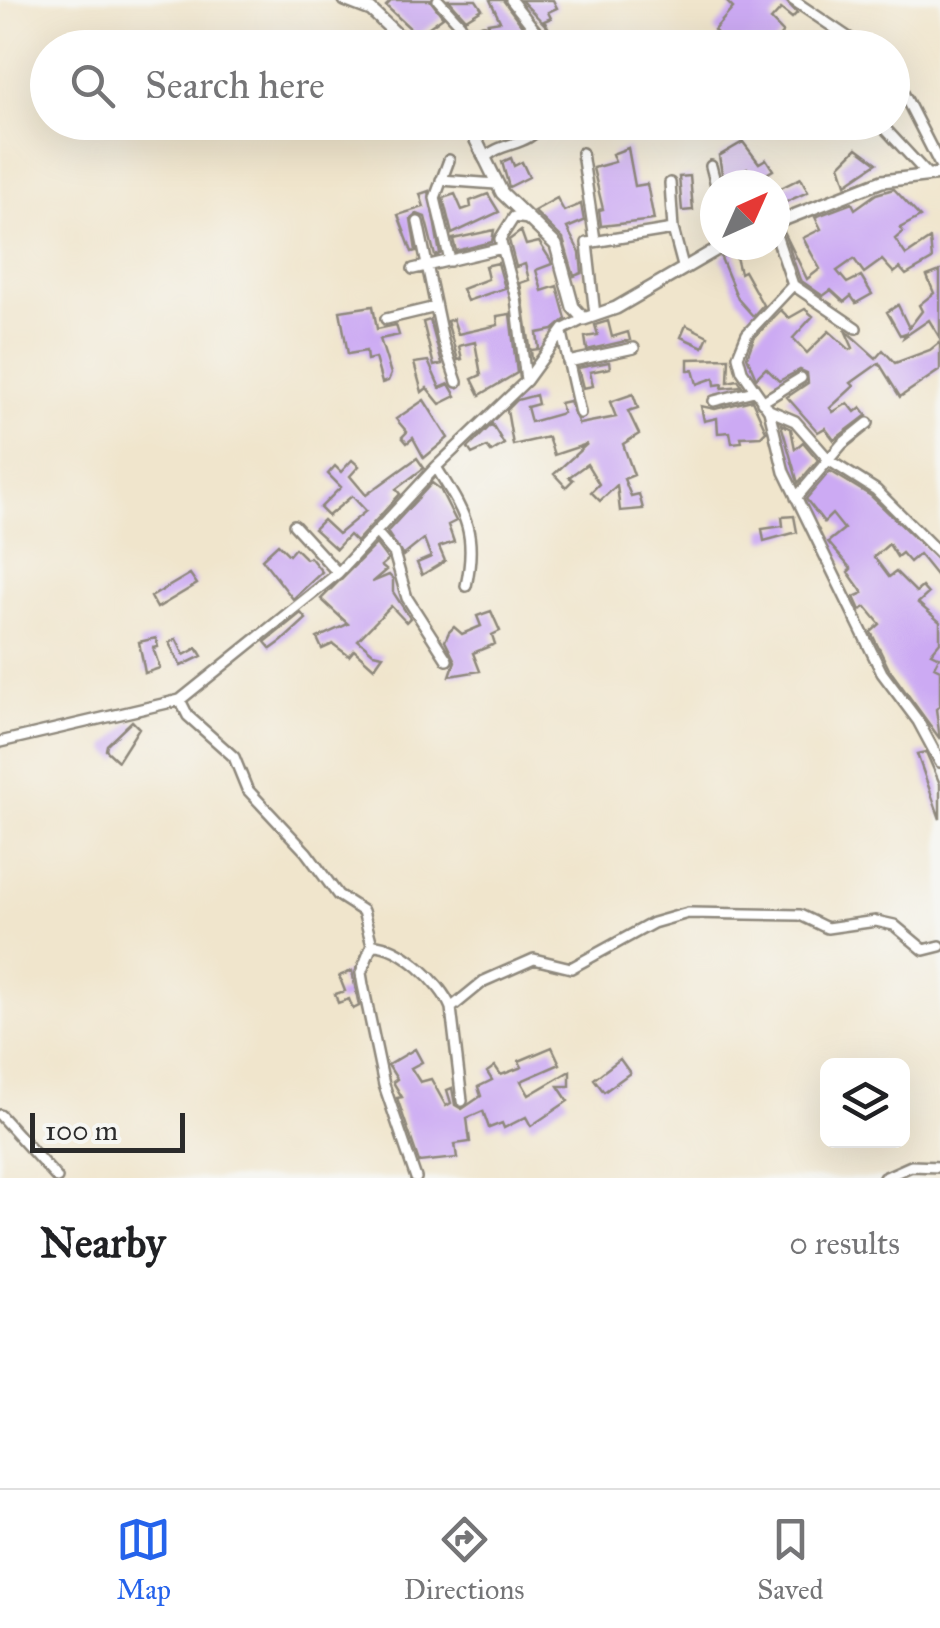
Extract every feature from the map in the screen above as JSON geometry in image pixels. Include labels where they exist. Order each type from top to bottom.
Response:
[{"type":"street","points":[[344,0],[374,5],[396,30]]},
{"type":"street","points":[[438,0],[463,30]]},
{"type":"street","points":[[511,0],[535,30]]},
{"type":"street","points":[[793,0],[837,30]]},
{"type":"street","points":[[910,106],[940,165]]},
{"type":"street","points":[[475,140],[496,184],[556,245],[574,307],[589,317]]},
{"type":"street","points":[[484,159],[492,150],[524,140]]},
{"type":"street","points":[[898,140],[936,176]]},
{"type":"street","points":[[582,154],[595,240]]},
{"type":"street","points":[[449,160],[434,198],[450,261]]},
{"type":"street","points":[[711,166],[712,170]]},
{"type":"street","points":[[790,217],[882,181],[936,176]]},
{"type":"street","points":[[441,180],[496,184]]},
{"type":"street","points":[[670,182],[673,230],[684,266]]},
{"type":"street","points":[[526,381],[516,298],[500,235],[514,218],[528,220]]},
{"type":"street","points":[[418,222],[456,382]]},
{"type":"street","points":[[589,317],[587,242],[673,230]]},
{"type":"street","points":[[413,269],[502,248]]},
{"type":"street","points":[[0,742],[180,700],[338,573],[436,467],[526,381],[562,334],[589,317],[616,308],[700,258]]},
{"type":"street","points":[[785,260],[793,285],[831,315],[856,328]]},
{"type":"street","points":[[793,285],[765,310],[738,356],[754,391],[766,406],[784,472],[882,673],[918,721],[940,762]]},
{"type":"street","points":[[386,318],[436,307]]},
{"type":"street","points":[[562,334],[580,413]]},
{"type":"street","points":[[568,362],[634,348]]},
{"type":"street","points":[[766,406],[800,378]]},
{"type":"street","points":[[714,401],[754,391]]},
{"type":"street","points":[[766,406],[795,420],[830,461],[876,490],[940,554]]},
{"type":"street","points":[[796,498],[868,423]]},
{"type":"street","points":[[436,467],[469,521],[472,558],[466,586]]},
{"type":"street","points":[[294,525],[338,573]]},
{"type":"street","points":[[376,532],[394,553],[408,598],[447,660]]},
{"type":"street","points":[[180,700],[196,724],[228,750],[247,789],[306,852],[338,896],[362,911],[372,945],[361,973],[363,985],[384,1085],[416,1178]]},
{"type":"street","points":[[452,1008],[484,981],[534,959],[571,968],[672,915],[800,916],[828,928],[876,921],[894,926],[924,950],[940,946]]},
{"type":"street","points":[[372,945],[396,952],[420,969],[452,1008],[462,1101]]},
{"type":"street","points":[[0,1114],[56,1178]]},
{"type":"street","points":[[884,1178],[910,1166],[940,1168]]},
{"type":"building","points":[[392,0],[430,0],[443,17],[425,30],[412,30],[386,6]]},
{"type":"building","points":[[449,0],[476,0],[482,9],[466,19]]},
{"type":"building","points":[[490,0],[503,0],[525,30],[491,30],[488,23],[500,21]]},
{"type":"building","points":[[521,0],[553,0],[557,8],[548,12],[551,18],[544,21],[549,29]]},
{"type":"building","points":[[725,0],[785,0],[797,13],[792,18],[781,9],[771,20],[781,30],[714,30],[733,8]]},
{"type":"building","points":[[743,142],[759,163],[766,159],[773,170],[721,170],[719,156]]},
{"type":"building","points":[[628,148],[635,186],[647,184],[654,220],[601,226],[599,210],[603,209],[593,168],[615,162],[612,154]]},
{"type":"building","points":[[857,148],[877,163],[846,184],[840,165]]},
{"type":"building","points":[[511,158],[514,166],[522,162],[529,177],[509,187],[502,162]]},
{"type":"building","points":[[690,176],[693,210],[682,211],[679,177]]},
{"type":"building","points":[[801,178],[808,192],[790,200],[790,184]]},
{"type":"building","points":[[894,189],[920,217],[900,228],[903,232],[895,239],[906,255],[930,239],[932,260],[906,275],[900,268],[894,273],[882,260],[864,273],[854,259],[837,271],[847,283],[861,276],[872,294],[856,303],[851,296],[844,302],[831,290],[823,296],[800,280],[790,244],[807,279],[820,269],[803,238],[821,229],[815,217],[852,203],[855,209],[876,194]]},
{"type":"building","points":[[429,191],[440,254],[435,256],[425,217],[417,214],[411,219],[416,251],[412,252],[398,215],[424,207],[420,194]]},
{"type":"building","points":[[455,194],[462,210],[471,207],[470,201],[488,194],[499,212],[452,234],[443,198]]},
{"type":"building","points":[[557,198],[564,211],[581,204],[584,221],[567,228],[580,253],[582,273],[574,276],[563,239],[534,211]]},
{"type":"building","points":[[494,230],[492,242],[456,251],[453,239]]},
{"type":"building","points":[[521,231],[526,245],[539,242],[550,259],[552,264],[536,270],[542,291],[557,286],[566,319],[553,330],[537,333],[539,349],[531,350],[532,360],[520,283],[529,280],[525,264],[516,267],[509,240]]},
{"type":"building","points":[[722,260],[737,260],[740,273],[744,271],[763,305],[753,316],[738,299]]},
{"type":"building","points":[[498,263],[505,288],[467,301],[462,289],[488,279],[485,266]]},
{"type":"building","points":[[940,271],[940,338],[929,320],[904,337],[906,333],[900,335],[887,312],[898,305],[909,328],[922,311],[919,305],[934,293],[927,276]]},
{"type":"building","points":[[373,306],[377,329],[396,325],[399,335],[380,339],[391,374],[382,383],[375,358],[367,360],[366,351],[348,354],[340,311]]},
{"type":"building","points":[[805,309],[813,316],[793,338],[807,353],[829,331],[850,350],[853,348],[845,330],[876,358],[883,350],[895,363],[930,350],[940,342],[940,370],[900,397],[879,363],[851,383],[854,386],[830,408],[833,412],[848,403],[855,412],[861,407],[867,415],[834,440],[825,428],[818,432],[787,397],[808,383],[807,373],[800,370],[779,381],[766,368],[756,378],[747,357],[754,338],[781,310],[789,318]]},
{"type":"building","points":[[510,314],[517,373],[480,395],[472,379],[481,375],[475,342],[459,346],[462,359],[458,360],[447,321],[453,319],[458,334],[498,325],[497,316]]},
{"type":"building","points":[[430,320],[442,364],[434,366],[423,322]]},
{"type":"building","points":[[608,321],[612,337],[628,332],[630,340],[587,350],[585,337],[598,335],[595,325]]},
{"type":"building","points":[[686,325],[708,336],[703,347],[681,337]]},
{"type":"building","points":[[729,358],[728,382],[738,380],[742,386],[722,388],[723,384],[715,385],[714,378],[697,384],[693,370],[688,370],[688,359]]},
{"type":"building","points":[[428,361],[440,388],[449,384],[456,396],[440,404],[427,388],[422,392],[414,363]]},
{"type":"building","points":[[609,362],[610,368],[590,372],[593,386],[583,388],[578,368]]},
{"type":"building","points":[[633,394],[638,408],[628,411],[639,434],[623,444],[634,475],[624,479],[631,496],[639,494],[643,509],[620,511],[617,485],[600,501],[591,492],[599,484],[587,464],[569,477],[573,480],[566,487],[554,474],[587,444],[554,455],[548,437],[513,445],[507,410],[517,400],[536,395],[538,404],[527,407],[531,422],[563,413],[560,403],[569,401],[579,424],[616,417],[610,402]]},
{"type":"building","points":[[424,400],[448,438],[424,458],[413,438],[407,443],[402,437],[407,432],[396,419]]},
{"type":"building","points":[[752,400],[766,431],[761,436],[741,437],[742,442],[732,443],[730,432],[718,433],[717,418],[704,421],[701,406],[715,409]]},
{"type":"building","points":[[492,424],[504,444],[491,452],[487,447],[472,454],[468,448]]},
{"type":"building","points":[[781,424],[791,429],[795,449],[803,442],[818,460],[798,483]]},
{"type":"building","points":[[417,458],[424,468],[396,489],[400,494],[356,542],[349,535],[336,549],[314,529],[323,520],[338,534],[366,511],[352,496],[328,516],[320,508],[341,487],[328,474],[335,466],[341,472],[352,460],[359,466],[350,476],[366,495]]},
{"type":"building","points":[[830,471],[871,496],[940,562],[940,580],[919,554],[910,562],[902,553],[897,557],[889,544],[874,557],[889,577],[896,572],[916,592],[922,587],[928,594],[918,603],[940,622],[940,642],[931,653],[939,657],[934,667],[940,670],[940,706],[936,709],[940,739],[889,669],[871,632],[880,624],[866,607],[860,610],[854,597],[863,593],[848,572],[851,569],[828,542],[844,529],[832,514],[824,522],[806,499]]},
{"type":"building","points":[[432,483],[440,489],[456,521],[448,525],[454,542],[439,547],[445,561],[422,575],[417,563],[431,557],[424,539],[403,556],[387,532]]},
{"type":"building","points":[[794,516],[797,532],[764,541],[762,529],[783,526],[782,517]]},
{"type":"building","points":[[278,544],[289,555],[295,548],[306,559],[310,557],[322,572],[293,599],[262,559]]},
{"type":"building","points":[[376,544],[388,560],[381,566],[386,570],[372,582],[389,575],[393,592],[410,618],[406,622],[391,606],[358,640],[373,653],[383,655],[374,668],[354,650],[349,656],[333,644],[322,649],[317,638],[348,624],[321,599]]},
{"type":"building","points":[[190,574],[197,584],[157,608],[151,597]]},
{"type":"building","points":[[491,611],[500,631],[492,635],[495,644],[473,653],[480,671],[450,676],[455,661],[445,641],[449,632],[454,627],[462,634],[481,626],[477,616]]},
{"type":"building","points":[[301,613],[306,619],[271,649],[265,642]]},
{"type":"building","points":[[156,638],[158,647],[153,648],[160,668],[145,673],[139,642]]},
{"type":"building","points":[[176,639],[184,655],[197,648],[202,656],[181,666],[169,643]]},
{"type":"building","points":[[132,721],[139,728],[118,761],[106,750],[107,745]]},
{"type":"building","points":[[926,752],[940,784],[940,819],[917,754]]},
{"type":"building","points":[[352,971],[359,1006],[353,1009],[349,999],[338,1003],[335,994],[345,991],[339,976]]},
{"type":"building","points":[[552,1047],[560,1064],[521,1081],[529,1095],[570,1071],[570,1086],[558,1086],[568,1101],[531,1126],[526,1117],[504,1128],[502,1123],[489,1128],[483,1111],[467,1118],[470,1142],[455,1144],[457,1158],[419,1162],[397,1098],[402,1097],[393,1082],[397,1079],[388,1065],[415,1049],[422,1062],[411,1068],[420,1082],[431,1079],[446,1106],[451,1103],[447,1090],[452,1088],[455,1105],[462,1109],[481,1096],[478,1087],[492,1080],[487,1072],[495,1066],[501,1075],[522,1067],[519,1061]]},
{"type":"building","points":[[620,1059],[630,1073],[604,1092],[594,1079]]}]
